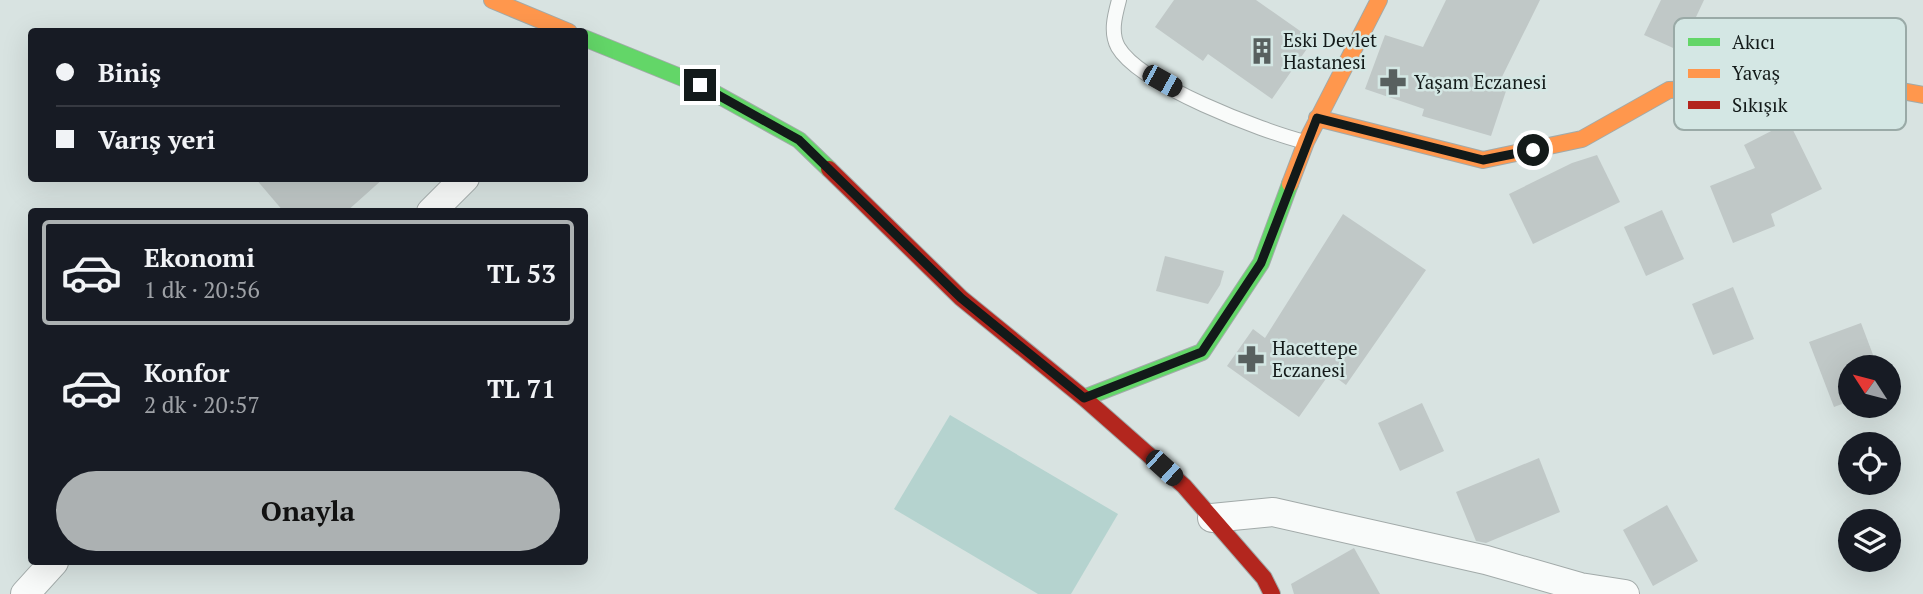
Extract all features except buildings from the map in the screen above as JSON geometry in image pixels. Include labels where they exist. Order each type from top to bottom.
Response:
[{"type":"street","points":[[492,0],[555,28]]},
{"type":"street","points":[[1084,398],[1202,352],[1261,263],[1306,142],[1379,0]]},
{"type":"street","points":[[588,42],[700,85],[799,140],[961,298],[1084,398],[1184,486],[1264,578],[1272,594]]},
{"type":"street","points":[[1317,118],[1483,160],[1582,139],[1669,90],[1674,90]]},
{"type":"street","points":[[435,208],[461,182]]},
{"type":"street","points":[[1212,518],[1273,512],[1486,560],[1580,587],[1625,594]]},
{"type":"street","points":[[25,594],[51,565]]},
{"type":"lane","points":[[1119,0],[1113,21],[1118,47],[1139,68],[1264,131],[1306,142]]},
{"type":"shaded area","points":[[950,415],[1118,514],[1071,594],[1038,594],[894,509]]},
{"type":"traffic: fast","points":[[588,40],[700,85],[799,140],[829,169]]},
{"type":"traffic: fast","points":[[1084,398],[1202,352],[1261,263],[1290,184]]},
{"type":"traffic: slow","points":[[492,0],[559,28]]},
{"type":"traffic: slow","points":[[1290,184],[1306,142],[1379,0]]},
{"type":"traffic: slow","points":[[1317,118],[1483,160],[1582,139],[1669,90],[1674,90]]},
{"type":"traffic: slow","points":[[1906,92],[1923,95]]},
{"type":"traffic: jam","points":[[829,169],[961,298],[1084,398],[1184,486],[1264,578],[1272,594]]},
{"type":"place","name":"Eski Devlet Hastanesi","points":[[1262,51]]},
{"type":"place","name":"Yaşam Eczanesi","points":[[1393,82]]},
{"type":"place","name":"Hacettepe Eczanesi","points":[[1251,359]]},
{"type":"route","points":[[700,85],[799,140],[961,298],[1084,398],[1202,352],[1261,263],[1317,118],[1483,160],[1533,150]]}]
